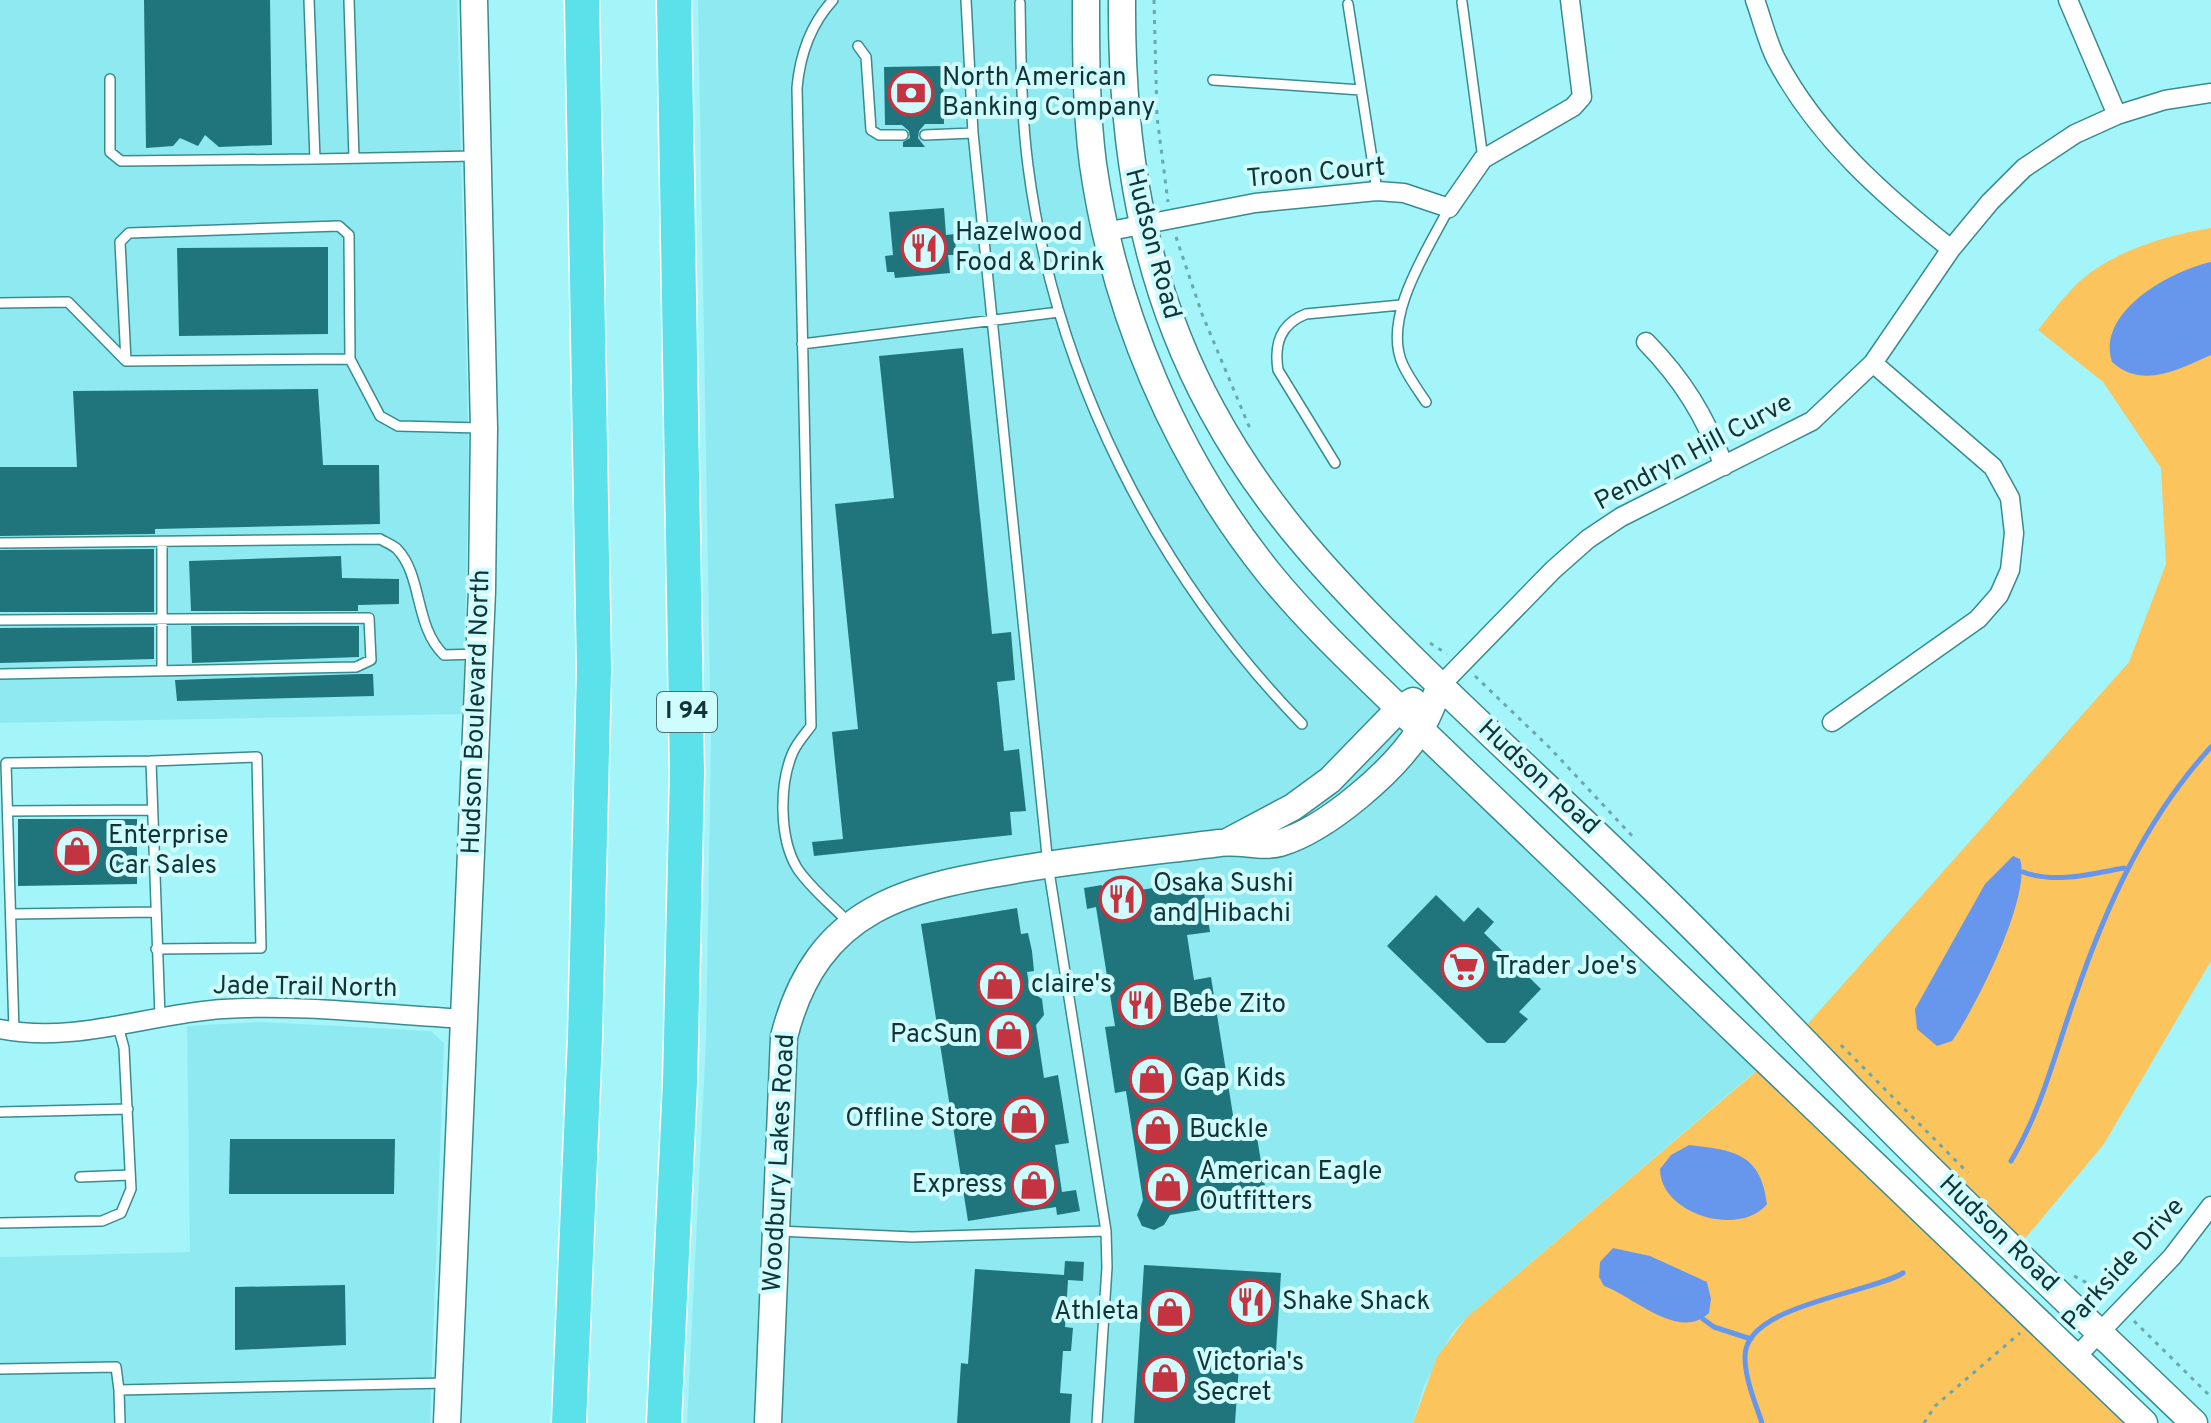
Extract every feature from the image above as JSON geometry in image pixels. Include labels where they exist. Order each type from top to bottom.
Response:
[{"type":"highway","points":[[569,1423],[585,1037],[594,670],[582,0]]},
{"type":"highway","name":"I 94","points":[[664,1423],[681,1068],[687,773],[674,0]]},
{"type":"street","name":"Hudson Boulevard North","points":[[447,1423],[467,1019],[480,654],[484,428],[474,0]]},
{"type":"street","name":"Hudson Road","points":[[1086,0],[1088,110],[1105,232],[1119,286],[1155,382],[1204,476],[1268,572],[1399,709],[2144,1423]]},
{"type":"street","name":"Hudson Road","points":[[1122,0],[1124,106],[1142,225],[1155,275],[1190,368],[1239,458],[1300,543],[1440,686],[1639,874],[1906,1145],[2194,1423]]},
{"type":"street","points":[[1449,208],[1483,159],[1573,107],[1582,97],[1570,0]]},
{"type":"street","points":[[1755,0],[1775,57],[1805,105],[1850,161],[1890,201],[1951,249]]},
{"type":"street","points":[[2068,0],[2117,115]]},
{"type":"street","name":"Pendryn Hill Curve","points":[[1440,686],[1553,570],[1588,539],[1621,517],[1812,421],[1873,363],[1951,249],[1990,202],[2024,168],[2075,134],[2117,115],[2165,100],[2211,93]]},
{"type":"street","name":"Troon Court","points":[[1105,232],[1255,203],[1377,191],[1404,193],[1449,208]]},
{"type":"street","points":[[1646,342],[1678,374],[1711,432],[1724,466]]},
{"type":"street","points":[[1832,722],[1978,619],[1999,595],[2010,570],[2013,546],[2010,498],[1993,467],[1873,363]]},
{"type":"street","points":[[1228,842],[1293,807],[1330,780],[1399,709],[1440,686]]},
{"type":"street","name":"Woodbury Lakes Road","points":[[768,1423],[784,1037],[792,1003],[806,976],[828,946],[876,907],[930,885],[1048,865],[1228,842],[1278,844],[1311,829],[1346,806],[1420,729],[1440,686]]},
{"type":"street","name":"Jade Trail North","points":[[7,1030],[68,1034],[160,1017],[251,1008],[467,1019]]},
{"type":"street","name":"Parkside Drive","points":[[2075,1358],[2172,1257],[2211,1206]]},
{"type":"lane","points":[[309,0],[315,159]]},
{"type":"lane","points":[[349,0],[354,158]]},
{"type":"lane","points":[[833,0],[822,12],[806,42],[797,88],[811,726],[793,752],[785,784],[787,844],[798,869],[851,925]]},
{"type":"lane","points":[[966,0],[973,133],[1048,865],[1106,1231],[1107,1267],[1097,1423]]},
{"type":"lane","points":[[1462,2],[1483,159]]},
{"type":"lane","points":[[1020,3],[1028,166],[1059,312],[1095,411],[1144,512],[1205,610],[1239,655],[1302,724]]},
{"type":"lane","points":[[1348,4],[1377,191]]},
{"type":"lane","points":[[858,46],[866,57],[871,130],[879,135],[903,135]]},
{"type":"lane","points":[[110,79],[110,152],[121,161],[478,156]]},
{"type":"lane","points":[[1213,80],[1361,90]]},
{"type":"lane","points":[[925,135],[973,133]]},
{"type":"lane","points":[[1426,402],[1401,363],[1397,340],[1401,305],[1449,208]]},
{"type":"lane","points":[[126,361],[120,242],[129,233],[339,226],[349,235],[350,359],[380,416],[398,426],[484,428]]},
{"type":"lane","points":[[0,303],[68,302],[126,361],[350,359]]},
{"type":"lane","points":[[1335,463],[1278,370],[1275,353],[1281,331],[1294,318],[1306,314],[1401,305]]},
{"type":"lane","points":[[802,344],[1059,312]]},
{"type":"lane","points":[[0,543],[380,539],[397,549],[403,560],[430,642],[444,655],[480,654]]},
{"type":"lane","points":[[162,543],[162,670]]},
{"type":"lane","points":[[0,620],[369,618],[371,660],[356,667],[0,674]]},
{"type":"lane","points":[[7,1030],[11,914],[6,763],[257,757],[261,948],[156,949]]},
{"type":"lane","points":[[151,761],[160,1017]]},
{"type":"lane","points":[[8,811],[152,810]]},
{"type":"lane","points":[[11,914],[155,912]]},
{"type":"lane","points":[[0,1223],[102,1221],[121,1213],[131,1189],[124,1048],[118,1026]]},
{"type":"lane","points":[[0,1112],[128,1109]]},
{"type":"lane","points":[[80,1177],[130,1175]]},
{"type":"lane","points":[[775,1231],[912,1237],[1106,1231]]},
{"type":"lane","points":[[0,1369],[116,1367],[120,1423]]},
{"type":"lane","points":[[119,1390],[449,1383]]},
{"type":"path","points":[[1154,0],[1157,117],[1171,219],[1202,314],[1255,438]]},
{"type":"path","points":[[1426,640],[1461,663],[1550,748],[1638,842]]},
{"type":"path","points":[[1841,1045],[1976,1181]]},
{"type":"path","points":[[2066,1272],[2107,1293],[2211,1397]]},
{"type":"path","points":[[1924,1423],[1935,1406],[2022,1331]]},
{"type":"shaded area","points":[[0,0],[457,0],[469,464],[463,714],[0,723]]},
{"type":"shaded area","points":[[698,0],[1086,0],[1086,69],[1135,332],[1268,572],[1766,1062],[1466,1318],[1452,1333],[1424,1386],[1413,1423],[687,1423],[706,1040],[711,741]]},
{"type":"shaded area","points":[[2211,228],[2211,961],[2104,1144],[2023,1241],[1806,1026],[2129,662],[2166,564],[2161,468],[2103,382],[2038,330],[2073,287],[2108,261],[2159,240]]},
{"type":"shaded area","points":[[261,1022],[431,1031],[444,1043],[430,1423],[0,1423],[0,1257],[190,1252],[187,1026]]},
{"type":"shaded area","points":[[1759,1069],[2127,1423],[1413,1423],[1437,1357],[1466,1318]]},
{"type":"water","points":[[2211,262],[2211,355],[2174,371],[2149,376],[2136,375],[2112,362],[2110,344],[2115,327],[2125,311],[2157,284]]},
{"type":"water","points":[[2013,856],[2020,859],[2018,899],[1999,952],[1962,1026],[1952,1041],[1937,1046],[1917,1029],[1915,1009],[1985,884]]},
{"type":"water","points":[[1689,1145],[1720,1149],[1743,1158],[1759,1174],[1767,1204],[1754,1214],[1738,1219],[1721,1220],[1686,1209],[1663,1185],[1660,1169],[1671,1155]]},
{"type":"water","points":[[1613,1248],[1650,1256],[1707,1282],[1711,1299],[1709,1313],[1697,1321],[1670,1320],[1604,1286],[1599,1277],[1600,1262]]},
{"type":"building","points":[[144,0],[270,0],[272,145],[219,147],[205,135],[198,146],[180,138],[173,146],[146,148]]},
{"type":"building","points":[[943,66],[944,124],[925,124],[919,131],[918,138],[925,147],[903,147],[903,142],[910,138],[909,131],[902,125],[885,125],[884,67]]},
{"type":"building","name":"Hazelwood Food & Drink","points":[[944,208],[946,235],[955,234],[956,255],[948,255],[950,273],[895,278],[894,272],[887,272],[885,256],[893,255],[889,212]]},
{"type":"building","points":[[328,247],[328,334],[179,336],[177,248]]},
{"type":"building","points":[[963,348],[992,634],[1011,632],[1015,680],[997,682],[1004,751],[1019,749],[1026,811],[1010,812],[1012,835],[814,856],[812,842],[843,839],[832,732],[858,729],[835,504],[894,498],[879,356]]},
{"type":"building","points":[[318,389],[323,465],[379,465],[380,524],[155,529],[155,534],[0,536],[0,467],[77,467],[73,391]]},
{"type":"building","points":[[154,549],[154,612],[0,612],[0,550]]},
{"type":"building","points":[[341,556],[342,578],[399,579],[399,604],[358,605],[358,611],[191,611],[189,561]]},
{"type":"building","points":[[191,626],[359,626],[359,657],[192,663]]},
{"type":"building","points":[[154,627],[154,659],[0,663],[0,628]]},
{"type":"building","points":[[373,674],[374,696],[177,701],[175,680]]},
{"type":"building","name":"Enterprise Car Sales","points":[[18,819],[137,819],[137,884],[18,886]]},
{"type":"building","points":[[1202,880],[1210,932],[1187,935],[1194,980],[1211,977],[1236,1134],[1256,1131],[1267,1199],[1170,1215],[1164,1225],[1154,1230],[1142,1226],[1137,1215],[1143,1200],[1126,1091],[1115,1093],[1105,1027],[1115,1026],[1096,907],[1087,909],[1084,888],[1102,885],[1104,896]]},
{"type":"building","name":"Trader Joe's","points":[[1436,895],[1464,922],[1478,907],[1494,922],[1484,933],[1541,989],[1519,1012],[1528,1019],[1505,1043],[1487,1043],[1387,946]]},
{"type":"building","points":[[1017,908],[1021,934],[1028,933],[1032,951],[1034,971],[1027,972],[1030,991],[1042,999],[1044,1015],[1036,1025],[1044,1078],[1058,1075],[1069,1143],[1055,1145],[1062,1192],[1076,1190],[1080,1211],[1057,1215],[1056,1207],[968,1221],[921,924]]},
{"type":"building","points":[[230,1139],[395,1139],[394,1194],[229,1194]]},
{"type":"building","points":[[1065,1261],[1084,1262],[1083,1281],[1068,1280],[1065,1327],[1073,1328],[1071,1351],[1063,1351],[1060,1393],[1072,1394],[1070,1423],[957,1423],[961,1363],[968,1364],[975,1269],[1064,1275]]},
{"type":"building","points":[[1144,1265],[1281,1273],[1276,1351],[1258,1350],[1257,1366],[1239,1364],[1235,1423],[1134,1423]]},
{"type":"building","points":[[345,1285],[346,1345],[235,1350],[235,1287]]},
{"type":"waterway","points":[[2011,1161],[2040,1101],[2087,963],[2130,864],[2167,803],[2211,747]]},
{"type":"waterway","points":[[2023,872],[2061,878],[2124,868]]},
{"type":"waterway","points":[[1762,1423],[1745,1365],[1750,1339],[1764,1325],[1786,1313],[1903,1273]]},
{"type":"waterway","points":[[1703,1319],[1714,1327],[1751,1339]]},
{"type":"place","name":"North American Banking Company","points":[[911,93]]},
{"type":"place","name":"Hazelwood Food & Drink","points":[[924,248]]},
{"type":"place","name":"Enterprise Car Sales","points":[[77,851]]},
{"type":"place","name":"Osaka Sushi and Hibachi","points":[[1122,899]]},
{"type":"place","name":"Trader Joe's","points":[[1464,967]]},
{"type":"place","name":"claire's","points":[[1000,985]]},
{"type":"place","name":"Bebe Zito","points":[[1141,1005]]},
{"type":"place","name":"PacSun","points":[[1009,1035]]},
{"type":"place","name":"Gap Kids","points":[[1152,1079]]},
{"type":"place","name":"Offline Store","points":[[1024,1119]]},
{"type":"place","name":"Buckle","points":[[1158,1130]]},
{"type":"place","name":"Express","points":[[1034,1185]]},
{"type":"place","name":"American Eagle Outfitters","points":[[1168,1187]]},
{"type":"place","name":"Shake Shack","points":[[1251,1302]]},
{"type":"place","name":"Athleta","points":[[1170,1312]]},
{"type":"place","name":"Victoria's Secret","points":[[1165,1378]]}]
